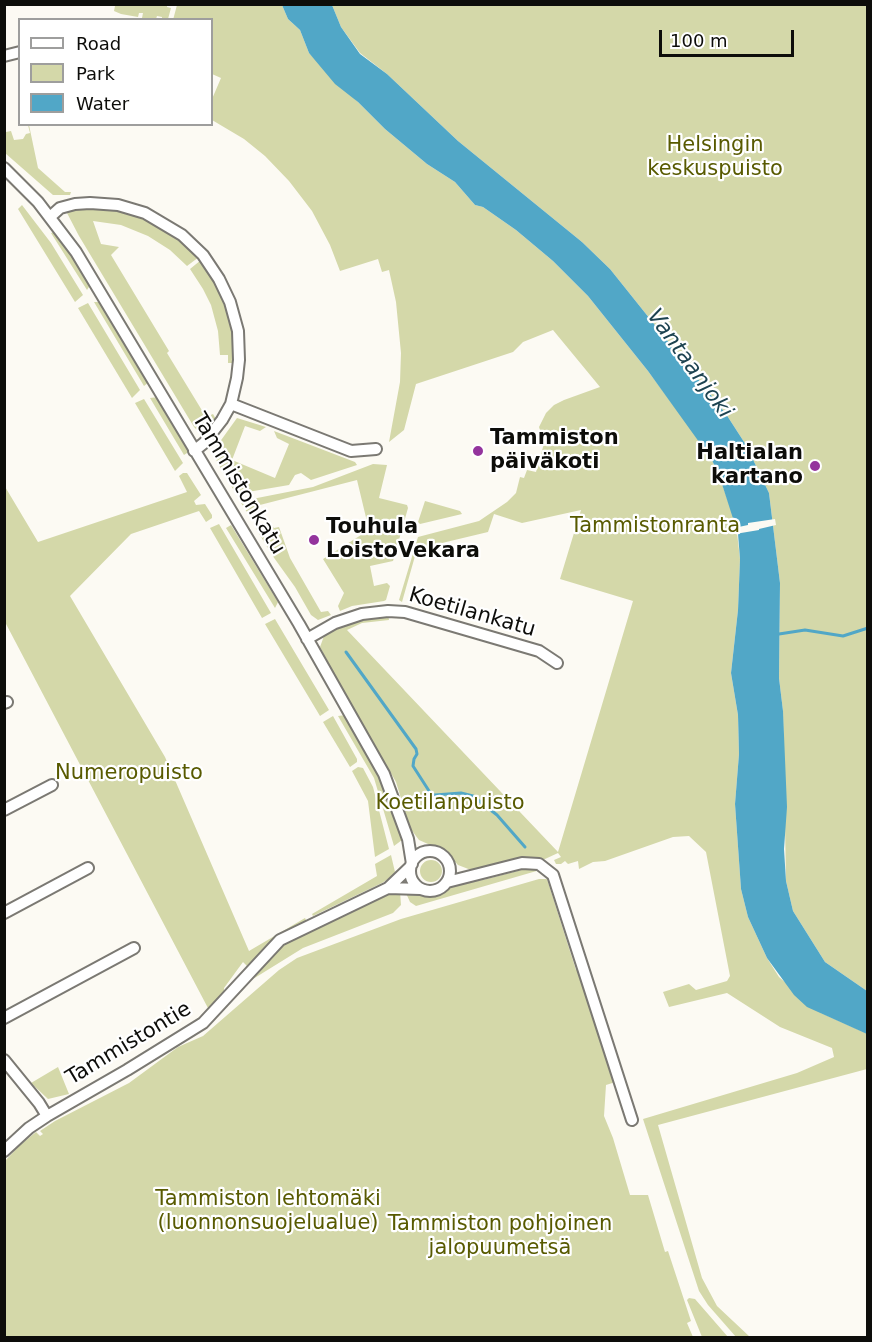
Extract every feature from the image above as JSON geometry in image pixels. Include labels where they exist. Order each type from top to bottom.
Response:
[{"type":"street","name":"Tammistonkatu","points":[[4,168],[50,217],[93,280],[307,639],[384,774],[408,839],[411,866]]},
{"type":"street","points":[[50,217],[60,208],[75,204],[105,203],[146,213],[171,227],[203,255],[225,290],[238,331],[239,360],[231,404],[216,429],[194,451]]},
{"type":"street","points":[[231,404],[351,451],[376,449]]},
{"type":"street","name":"Koetilankatu","points":[[307,639],[335,623],[362,614],[388,610],[405,612],[539,651],[557,663]]},
{"type":"street","points":[[4,810],[52,785]]},
{"type":"street","points":[[408,839],[427,852],[441,854],[449,864],[462,873],[472,876]]},
{"type":"street","points":[[427,852],[416,857],[411,866],[412,879],[420,889],[435,891],[447,882],[522,863],[539,864],[553,876],[632,1120]]},
{"type":"street","points":[[447,882],[450,875],[449,864]]},
{"type":"street","name":"Tammistontie","points":[[4,1151],[28,1128],[203,1023],[280,940],[388,888],[411,866]]},
{"type":"street","points":[[4,913],[88,868]]},
{"type":"street","name":"Tammistontie","points":[[388,888],[420,889]]},
{"type":"street","points":[[4,1018],[134,948]]},
{"type":"street","points":[[4,1060],[47,1116]]},
{"type":"green space","points":[[111,5],[167,5],[171,8],[168,18],[157,16],[156,18],[142,18],[143,13],[139,13],[138,17],[114,11],[115,6]]},
{"type":"green space","name":"Tammistonranta","points":[[177,5],[282,5],[288,19],[300,30],[309,53],[385,129],[427,164],[455,182],[475,205],[483,207],[516,230],[553,261],[588,296],[648,371],[712,460],[736,524],[740,559],[738,610],[731,673],[738,715],[739,754],[735,804],[741,889],[748,917],[767,958],[779,977],[821,1013],[868,1034],[867,1069],[658,1125],[702,1278],[717,1306],[750,1337],[736,1337],[699,1291],[643,1119],[797,1073],[834,1057],[832,1048],[780,1027],[727,993],[669,1007],[663,992],[689,984],[696,990],[727,981],[730,976],[706,852],[689,836],[673,837],[605,861],[593,862],[579,869],[578,861],[556,864],[554,860],[561,857],[558,853],[545,859],[526,858],[471,870],[458,865],[446,852],[419,840],[410,828],[396,782],[320,647],[324,636],[342,624],[388,615],[389,620],[362,623],[347,630],[558,852],[633,601],[560,579],[581,510],[522,523],[494,514],[488,532],[417,549],[402,602],[399,600],[418,537],[479,521],[507,502],[516,493],[520,477],[524,478],[527,470],[536,472],[543,447],[539,427],[546,413],[554,405],[564,400],[600,387],[553,330],[523,342],[513,352],[416,384],[404,430],[389,442],[400,382],[401,353],[396,302],[389,270],[382,272],[378,259],[340,271],[330,245],[312,211],[289,181],[265,156],[244,139],[213,121],[213,97],[221,78],[213,74],[213,18],[174,18]]},
{"type":"green space","name":"Helsingin keskuspuisto","points":[[332,5],[867,5],[867,991],[825,962],[793,911],[786,881],[783,711],[779,678],[780,583],[769,493],[746,445],[726,414],[610,269],[582,242],[458,141],[387,74],[360,53],[341,27]]},
{"type":"green space","points":[[28,126],[29,126],[38,168],[65,192],[71,192],[70,195],[53,195],[5,153],[5,127],[6,132],[11,131],[14,140],[23,139],[26,134],[30,133]]},
{"type":"green space","points":[[22,205],[51,243],[83,295],[75,302],[18,209]]},
{"type":"green space","points":[[107,207],[147,218],[171,232],[199,257],[187,266],[170,250],[148,236],[121,225],[93,221],[101,244],[119,247],[111,255],[206,417],[213,414],[217,421],[204,437],[194,427],[67,213],[73,209]]},
{"type":"green space","points":[[54,232],[91,284],[87,290],[51,233]]},
{"type":"green space","points":[[201,260],[227,305],[235,363],[228,363],[228,355],[220,355],[218,331],[211,305],[190,269]]},
{"type":"green space","points":[[94,302],[101,302],[149,382],[144,386]]},
{"type":"green space","points":[[88,303],[140,390],[132,398],[78,308]]},
{"type":"green space","points":[[158,397],[190,451],[184,455],[150,398]]},
{"type":"green space","points":[[144,399],[183,463],[175,471],[135,403]]},
{"type":"green space","points":[[237,418],[266,427],[260,431],[245,426],[232,460],[275,478],[289,444],[277,438],[274,431],[355,462],[357,465],[311,480],[301,473],[295,475],[289,485],[236,494],[217,462],[214,450]]},
{"type":"green space","points":[[373,464],[387,465],[379,498],[407,505],[408,508],[393,561],[370,566],[374,586],[387,583],[390,586],[386,600],[352,606],[340,611],[338,606],[344,593],[323,559],[369,530],[357,480],[256,506],[262,517],[253,521],[241,503],[313,487]]},
{"type":"green space","name":"Numeropuisto","points":[[187,473],[201,495],[194,501],[196,505],[205,504],[212,518],[206,522],[199,511],[131,534],[70,596],[165,757],[249,951],[305,918],[307,922],[251,964],[247,966],[243,962],[224,988],[224,994],[211,1006],[211,1011],[175,1035],[209,1010],[5,622],[4,485],[38,542],[187,492],[179,476]]},
{"type":"green space","points":[[425,501],[460,511],[462,514],[420,524],[418,522]]},
{"type":"green space","points":[[269,521],[274,528],[279,527],[290,558],[321,612],[328,611],[331,615],[318,620],[311,615],[255,527]]},
{"type":"green space","points":[[219,524],[271,613],[262,618],[210,528]]},
{"type":"green space","points":[[231,525],[278,602],[275,608],[226,528]]},
{"type":"green space","points":[[275,619],[329,710],[320,716],[265,624]]},
{"type":"green space","points":[[346,715],[389,794],[402,840],[394,846],[374,778],[338,716]]},
{"type":"green space","points":[[333,716],[357,759],[357,762],[350,767],[323,722]]},
{"type":"green space","points":[[358,767],[363,768],[373,787],[389,849],[375,857],[368,801],[352,771]]},
{"type":"green space","points":[[391,855],[395,872],[391,877],[313,916],[312,914],[377,876],[375,864]]},
{"type":"green space","points":[[427,860],[435,860],[442,867],[442,875],[435,882],[427,882],[420,875],[420,867]]},
{"type":"green space","points":[[529,868],[540,870],[416,906],[410,902],[405,891],[435,895],[455,884],[483,880]]},
{"type":"green space","points":[[539,879],[547,879],[576,970],[586,970],[622,1080],[606,1085],[604,1116],[630,1195],[648,1195],[665,1252],[668,1251],[691,1321],[687,1323],[693,1337],[5,1337],[4,1162],[19,1146],[36,1132],[40,1136],[43,1134],[40,1131],[55,1121],[129,1083],[178,1047],[203,1036],[279,970],[297,958],[401,919]]},
{"type":"green space","points":[[400,891],[401,905],[393,913],[303,948],[253,979],[288,942],[389,894]]},
{"type":"green space","points":[[58,1067],[69,1094],[48,1099],[31,1083]]},
{"type":"green space","points":[[695,1299],[728,1337],[702,1337],[687,1300]]},
{"type":"water","points":[[282,5],[332,5],[341,27],[360,54],[387,74],[458,141],[582,242],[610,269],[726,414],[746,445],[769,493],[780,583],[779,678],[783,711],[787,807],[784,849],[786,881],[793,911],[825,962],[867,991],[867,1034],[807,1007],[794,995],[767,958],[748,917],[741,889],[735,804],[739,754],[738,715],[731,673],[738,610],[740,559],[738,534],[712,460],[648,371],[588,296],[553,261],[516,230],[483,207],[475,205],[455,182],[427,164],[335,84],[309,53],[300,30],[288,19]]},
{"type":"pier","points":[[775,519],[776,525],[735,534],[734,528],[748,525],[748,523]]},
{"type":"waterway","points":[[779,634],[805,630],[843,636],[868,628]]},
{"type":"waterway","points":[[346,652],[416,749],[417,754],[413,766],[431,794],[461,793],[473,796],[497,815],[525,847]]},
{"type":"place","name":"Tammiston päiväkoti","points":[[478,451]]},
{"type":"place","name":"Haltialan kartano","points":[[815,466]]},
{"type":"place","name":"Touhula LoistoVekara","points":[[314,540]]},
{"type":"water label","name":"Vantaanjoki","points":[[689,364]]},
{"type":"park label","name":"Koetilanpuisto","points":[[450,804]]},
{"type":"park label","name":"Tammiston lehtomäki (luonnonsuojelualue)","points":[[268,1212]]},
{"type":"park label","name":"Tammiston pohjoinen jalopuumetsä","points":[[500,1237]]}]
